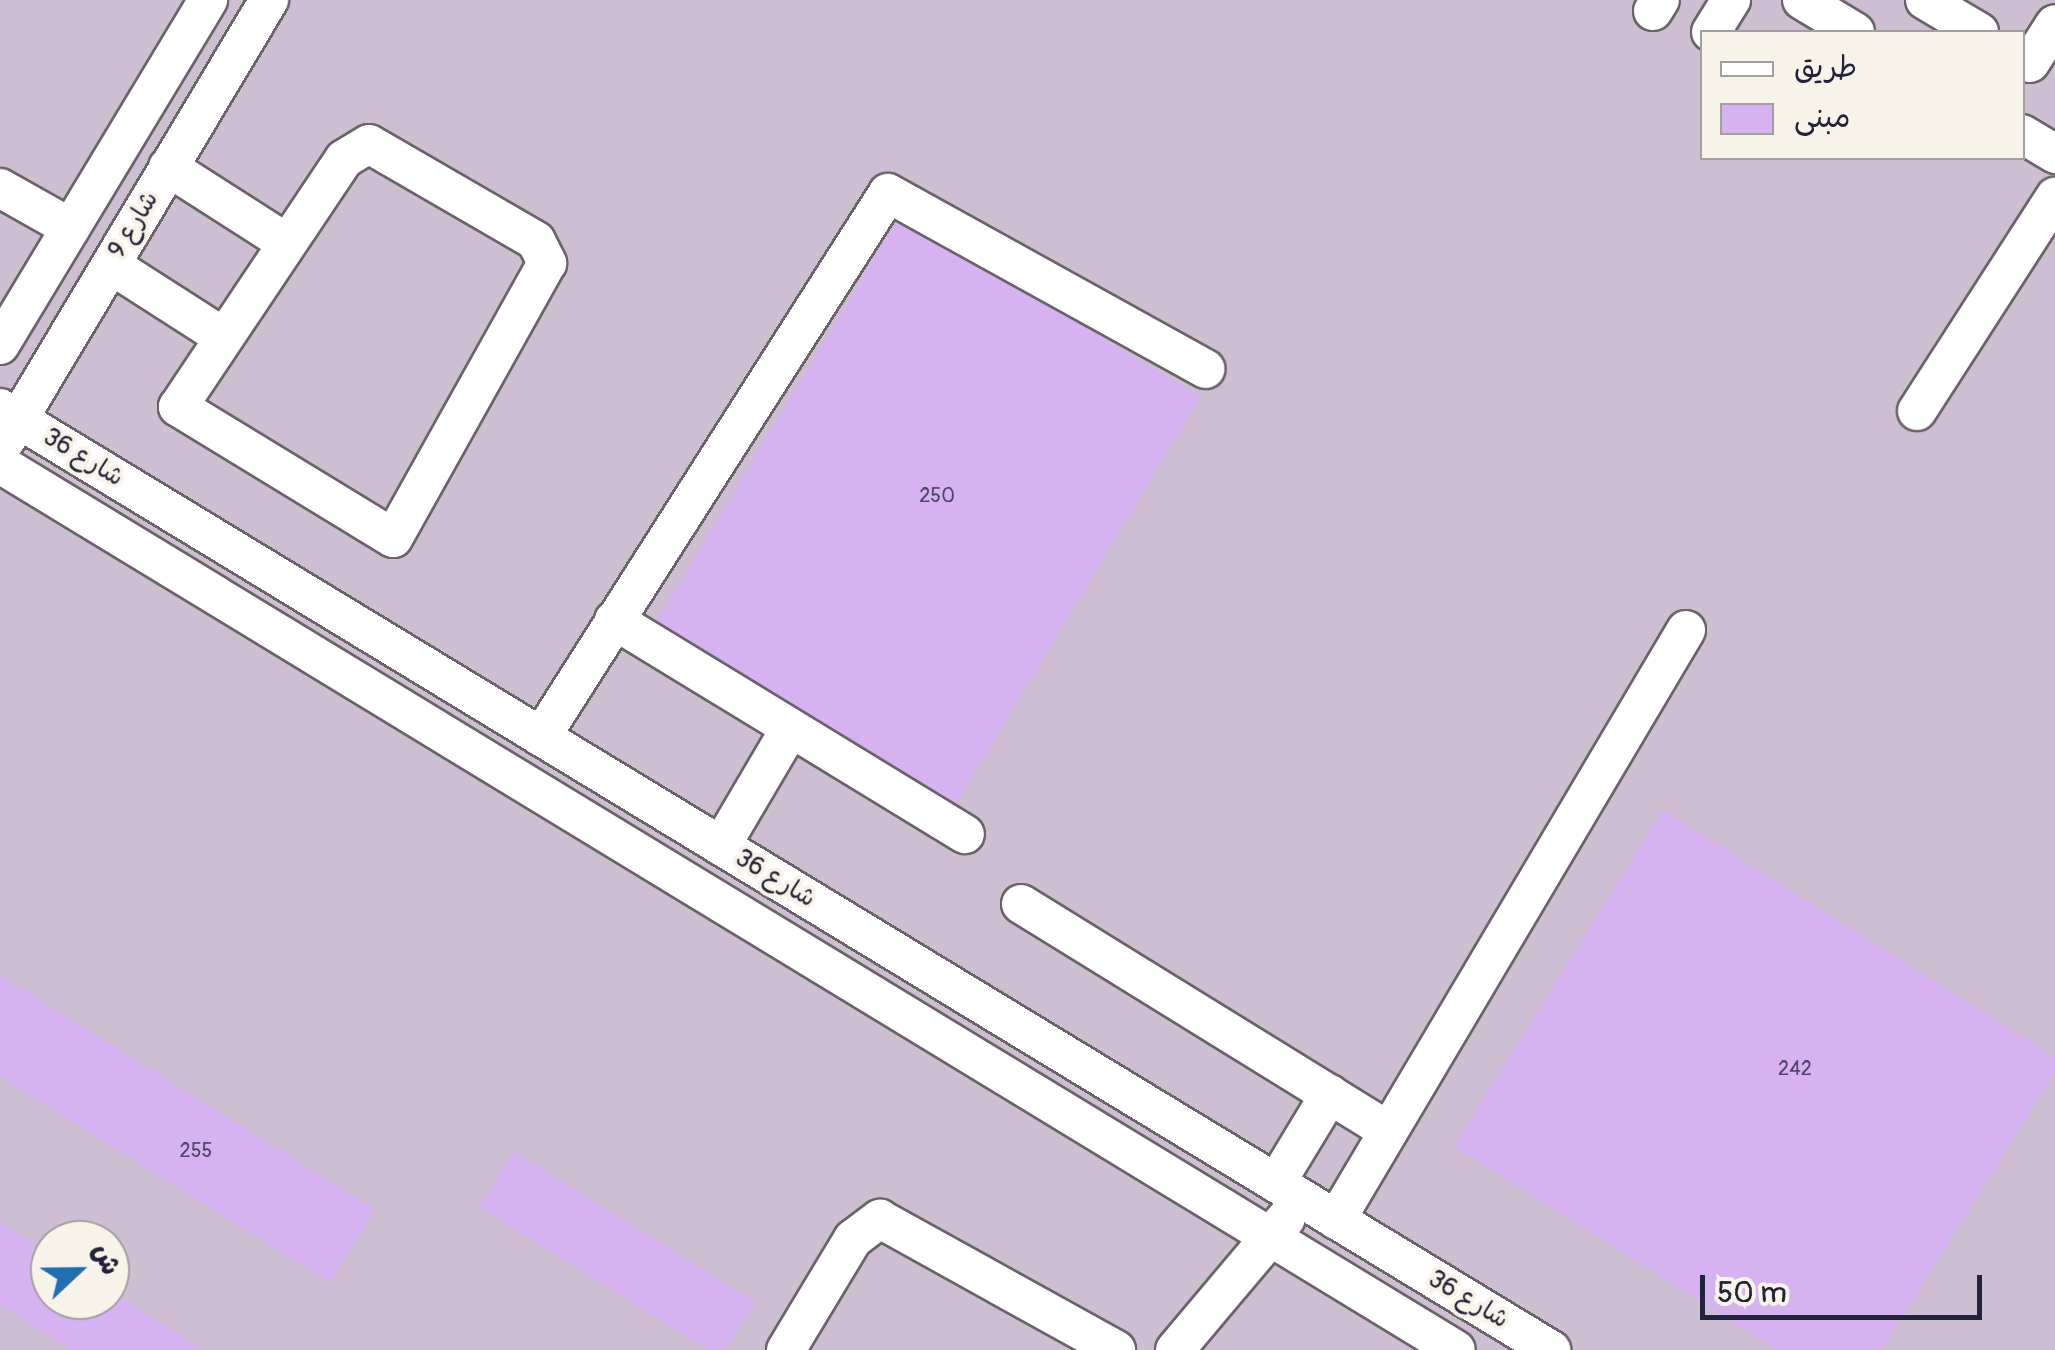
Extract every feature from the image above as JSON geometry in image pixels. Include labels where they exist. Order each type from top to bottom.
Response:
[{"type":"lane","points":[[0,345],[208,0]]},
{"type":"lane","name":"شارع 9","points":[[6,426],[111,264],[269,0]]},
{"type":"lane","points":[[1712,30],[1731,0]]},
{"type":"lane","points":[[1802,0],[1852,30]]},
{"type":"lane","points":[[1925,0],[1976,30]]},
{"type":"lane","points":[[2036,67],[2055,24]]},
{"type":"lane","points":[[2025,136],[2055,154]]},
{"type":"lane","points":[[369,144],[543,252],[546,276],[392,538],[178,407],[223,336],[350,151],[369,144]]},
{"type":"lane","points":[[168,168],[287,244]]},
{"type":"lane","points":[[0,188],[71,228]]},
{"type":"lane","points":[[542,737],[888,193],[1206,369]]},
{"type":"lane","points":[[1917,411],[2055,197]]},
{"type":"lane","points":[[111,264],[223,336]]},
{"type":"lane","name":"شارع 36","points":[[6,426],[542,737],[1551,1350]]},
{"type":"lane","name":"شارع 36","points":[[0,464],[1456,1350]]},
{"type":"lane","points":[[614,620],[965,834]]},
{"type":"lane","points":[[1336,1220],[1686,630]]},
{"type":"lane","points":[[721,846],[790,729]]},
{"type":"lane","points":[[557,803],[582,762]]},
{"type":"lane","points":[[1022,904],[1389,1131]]},
{"type":"lane","points":[[1175,1350],[1272,1238],[1288,1190],[1330,1094]]},
{"type":"lane","points":[[786,1350],[853,1238],[880,1219],[1116,1350]]},
{"type":"shaded area","points":[[0,0],[2055,0],[2055,1350],[0,1350]]},
{"type":"building","points":[[900,216],[1201,397],[955,807],[654,626]]},
{"type":"building","points":[[1663,810],[2055,1057],[2055,1073],[1882,1350],[1777,1350],[1454,1146]]},
{"type":"building","points":[[0,975],[376,1210],[330,1283],[0,1076]]},
{"type":"building","points":[[514,1151],[756,1302],[726,1350],[708,1350],[479,1207]]},
{"type":"building","points":[[0,1222],[30,1241],[30,1320],[130,1320],[130,1304],[204,1350],[71,1350],[0,1305]]}]
